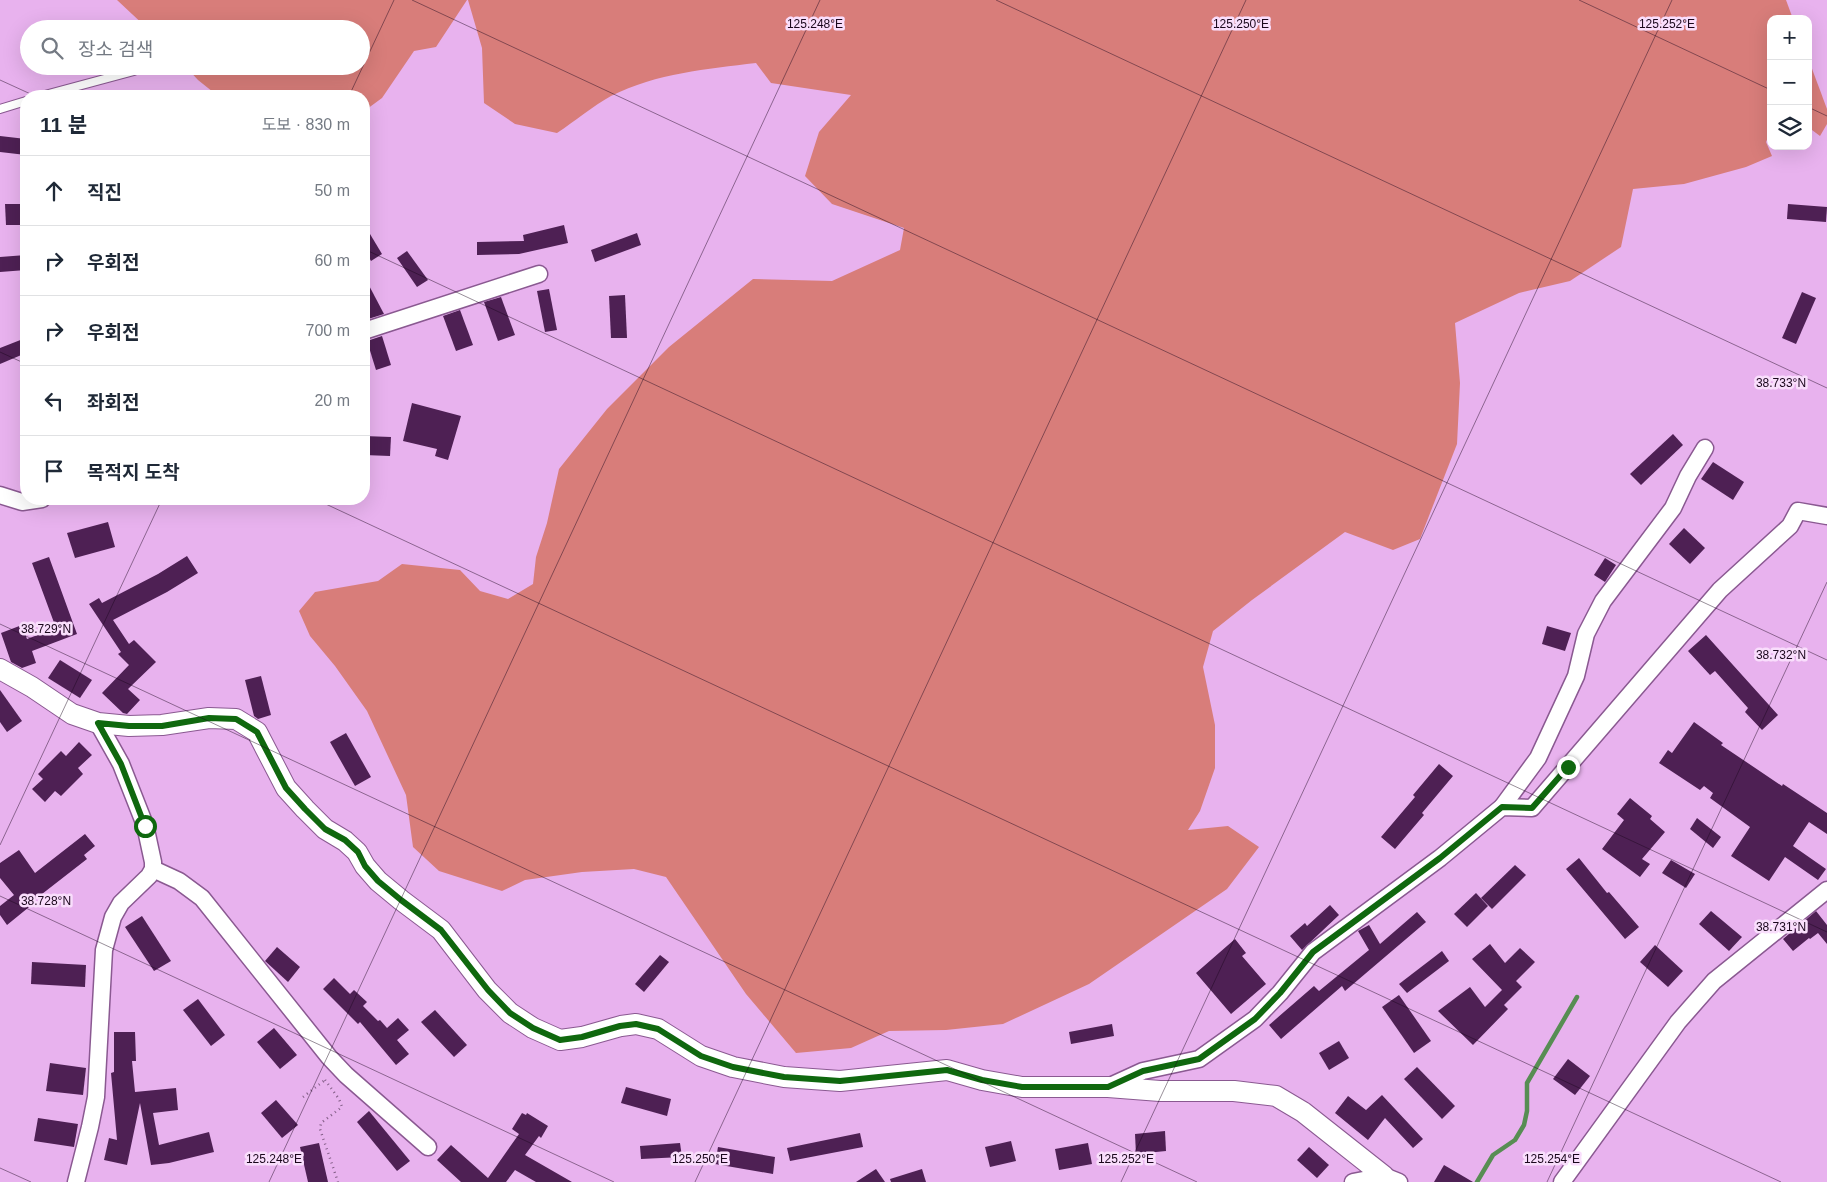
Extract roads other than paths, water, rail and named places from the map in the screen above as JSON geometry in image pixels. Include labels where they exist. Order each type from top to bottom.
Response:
[{"type":"street","points":[[370,329],[539,274]]},
{"type":"street","points":[[1108,1087],[1143,1071],[1199,1059],[1223,1042],[1255,1019],[1280,993],[1313,952],[1440,858],[1502,807],[1538,758],[1576,676],[1586,634],[1603,600],[1673,508],[1688,476],[1705,448]]},
{"type":"street","points":[[0,495],[20,501]]},
{"type":"street","points":[[1502,807],[1532,808],[1720,590],[1790,526],[1798,511],[1827,516]]},
{"type":"street","points":[[0,669],[32,687],[72,714],[98,723],[129,726],[162,726],[209,718],[236,719],[257,732],[286,788],[325,829],[345,840],[358,852],[365,866],[378,881],[441,930],[488,990],[510,1013],[533,1028],[560,1040],[582,1037],[620,1026],[636,1024],[658,1029],[701,1056],[733,1067],[784,1077],[840,1081],[947,1070],[982,1080],[1022,1087],[1108,1087],[1160,1091],[1234,1091],[1276,1096],[1303,1112],[1391,1179]]},
{"type":"street","points":[[76,1182],[96,1097],[104,950],[113,917],[121,903],[149,876],[153,869],[145,826],[121,764],[98,723]]},
{"type":"street","points":[[153,869],[179,880],[202,898],[329,1057],[346,1075],[428,1146]]},
{"type":"street","points":[[1562,1182],[1678,1022],[1714,982],[1827,890]]},
{"type":"street","points":[[1353,1182],[1391,1179]]},
{"type":"lane","points":[[63,90],[119,75]]},
{"type":"lane","points":[[0,109],[20,103]]},
{"type":"waterway","points":[[1477,1182],[1493,1155],[1515,1140],[1524,1125],[1527,1111],[1527,1083],[1577,997]]}]
